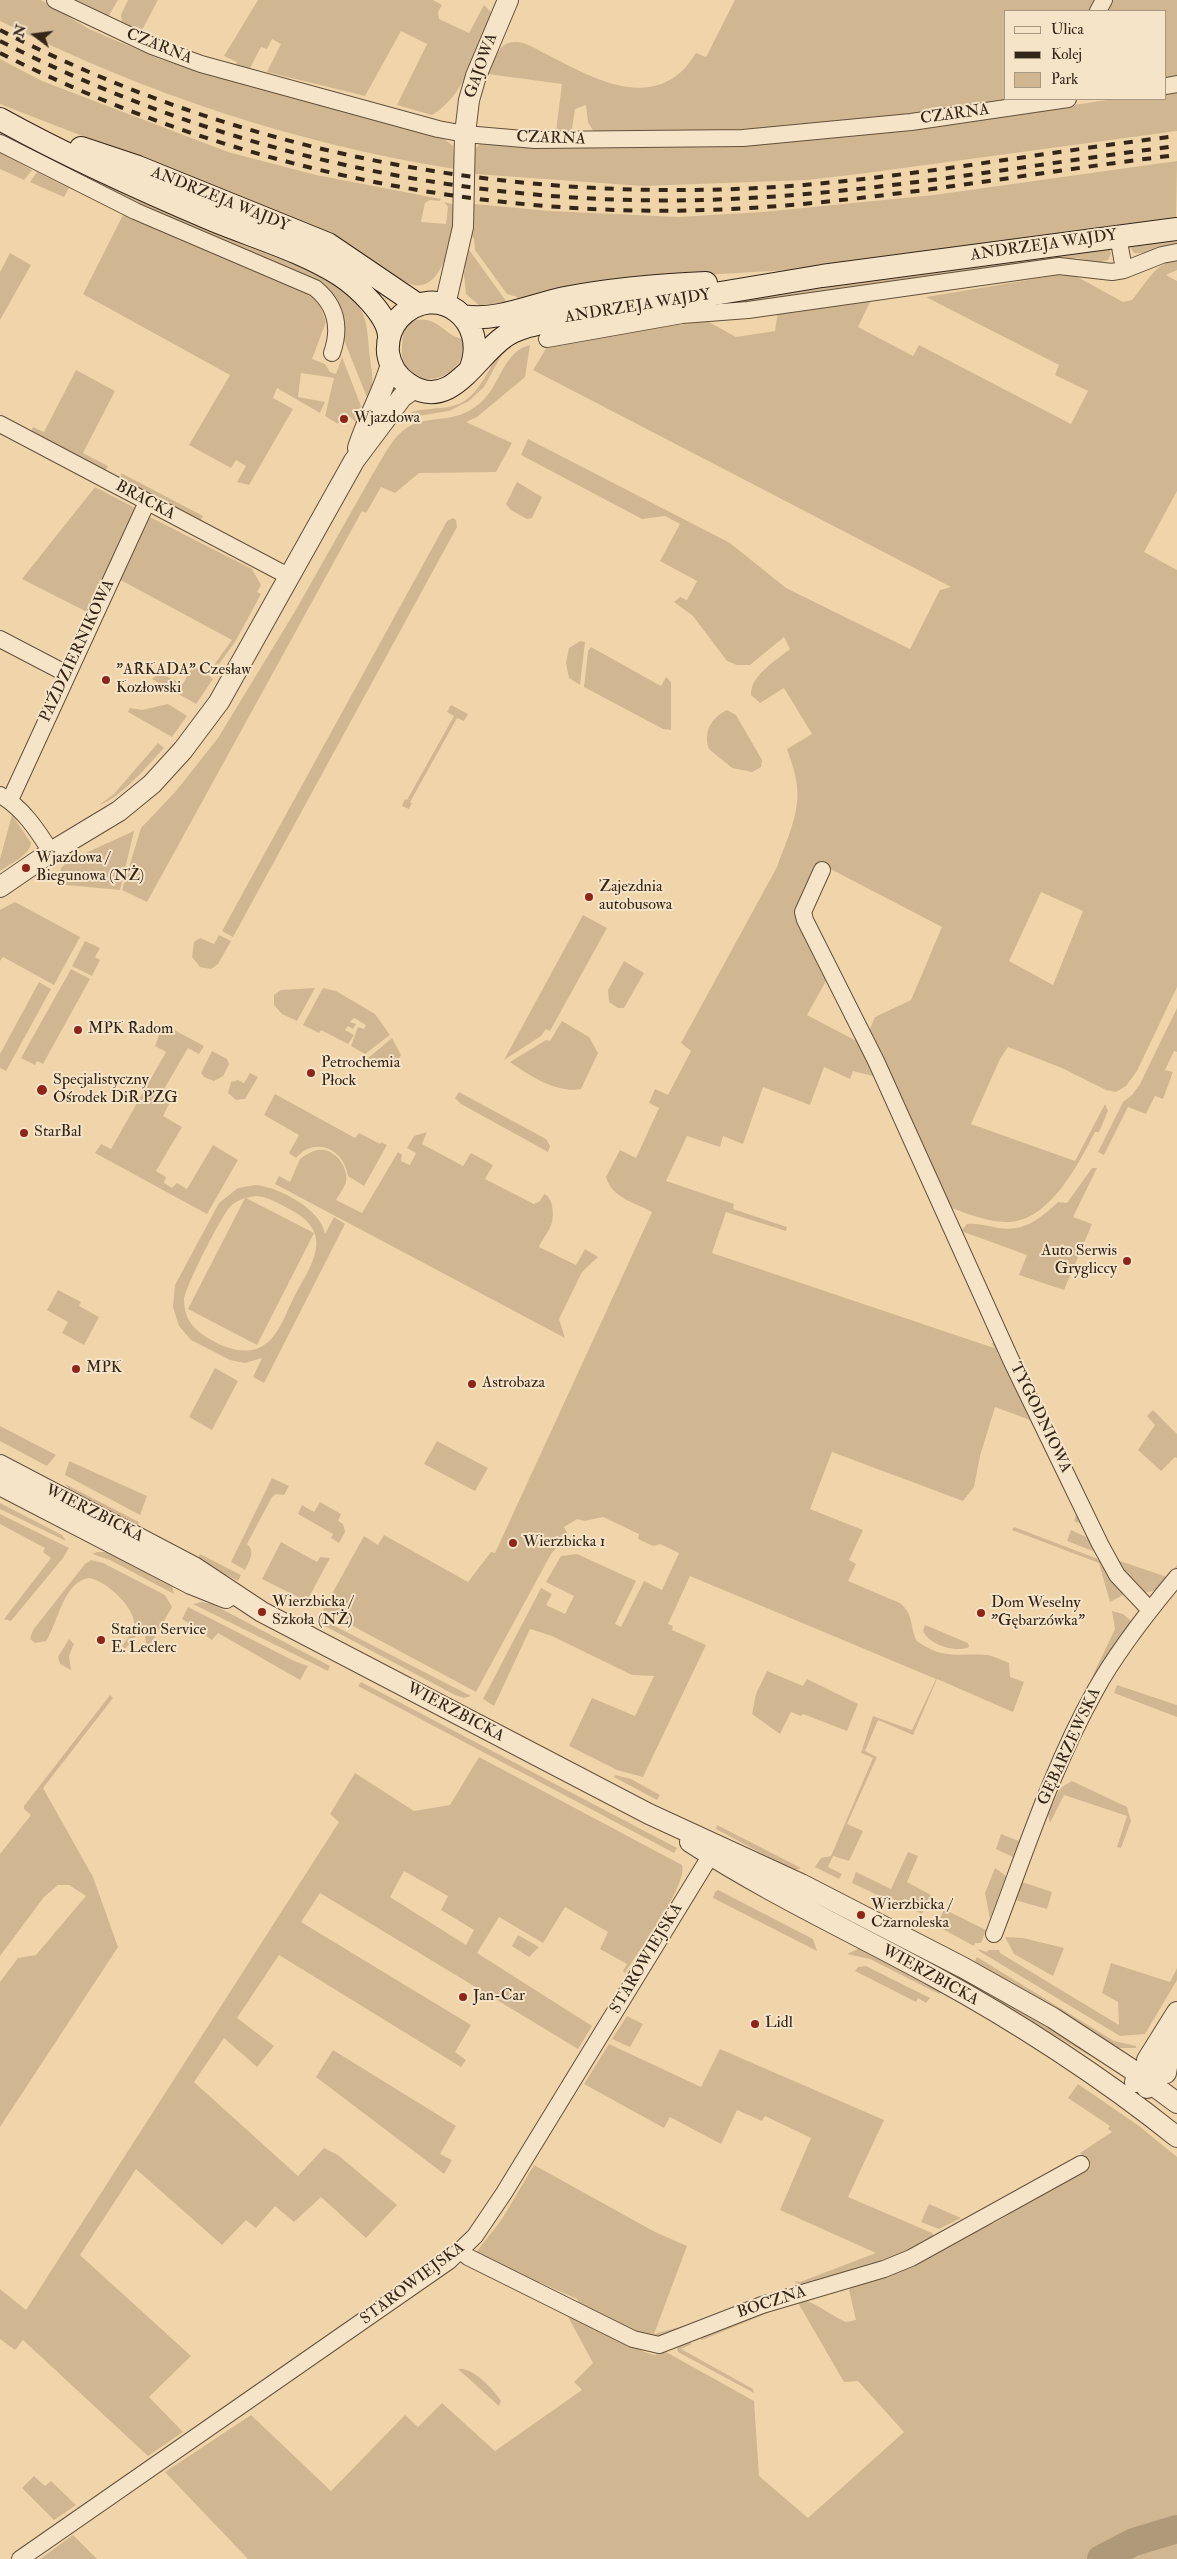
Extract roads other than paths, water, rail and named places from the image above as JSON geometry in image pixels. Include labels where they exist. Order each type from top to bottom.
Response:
[{"type":"main road","name":"ANDRZEJA WAJDY","points":[[3,128],[138,167],[328,244],[418,305],[488,317],[565,298],[632,288],[822,276]]},
{"type":"main road","name":"ANDRZEJA WAJDY","points":[[3,128],[143,190],[303,256],[340,275],[372,303],[389,336],[388,345],[391,364]]},
{"type":"main road","name":"ANDRZEJA WAJDY","points":[[415,388],[436,392],[446,389],[464,378],[505,336],[523,328],[614,310],[822,276],[1118,235],[1177,229]]},
{"type":"main road","points":[[389,336],[403,314],[418,305]]},
{"type":"main road","points":[[454,310],[472,329],[475,339],[476,350],[470,370]]},
{"type":"main road","points":[[391,364],[398,376],[415,388]]},
{"type":"street","name":"CZARNA","points":[[55,0],[143,42],[201,64],[465,134],[574,141],[742,138],[911,122],[1055,100]]},
{"type":"street","name":"GAJOWA","points":[[465,134],[472,86],[508,0]]},
{"type":"street","points":[[3,128],[135,211],[315,288],[331,304],[336,318],[338,334],[332,353]]},
{"type":"street","points":[[454,310],[463,226],[465,134]]},
{"type":"street","points":[[1118,235],[1124,270]]},
{"type":"street","points":[[547,340],[682,315],[748,310],[1059,266],[1112,272],[1124,270],[1162,254],[1177,252]]},
{"type":"street","points":[[354,461],[367,420],[386,381],[391,364]]},
{"type":"street","points":[[0,887],[51,852],[127,805],[152,784],[183,750],[219,702],[354,461],[402,397],[415,388]]},
{"type":"street","name":"BRACKA","points":[[0,424],[290,577]]},
{"type":"street","name":"PAŹDZIERNIKOWA","points":[[5,797],[67,674],[147,502]]},
{"type":"street","points":[[0,639],[67,674]]},
{"type":"street","points":[[5,797],[22,812],[51,852]]},
{"type":"street","name":"TYGODNIOWA","points":[[822,870],[803,915],[876,1061],[1010,1360],[1100,1544],[1117,1575],[1150,1610]]},
{"type":"street","name":"WIERZBICKA","points":[[0,1465],[194,1567],[262,1612],[714,1850],[802,1884],[964,1968],[1053,2018],[1146,2079],[1177,2102]]},
{"type":"street","name":"WIERZBICKA","points":[[0,1485],[191,1584],[262,1612]]},
{"type":"street","name":"GĘBARZEWSKA","points":[[994,1934],[1036,1822],[1094,1693],[1150,1610],[1177,1577]]},
{"type":"street","name":"WIERZBICKA","points":[[714,1850],[764,1888],[953,1987],[1100,2080],[1170,2132]]},
{"type":"street","name":"STAROWIEJSKA","points":[[20,2559],[389,2304],[461,2251],[475,2236],[504,2192],[714,1850]]},
{"type":"street","points":[[1100,2080],[1121,2084],[1146,2079],[1157,2074],[1159,2057],[1177,2012]]},
{"type":"street","points":[[1116,2059],[1128,2061],[1159,2057],[1177,2037]]},
{"type":"street","points":[[1159,2057],[1177,2102]]},
{"type":"street","points":[[1146,2079],[1151,2107],[1170,2132]]},
{"type":"street","name":"BOCZNA","points":[[461,2251],[468,2257],[633,2339],[658,2345],[762,2304],[884,2269],[911,2258],[1081,2164]]},
{"type":"waterway","points":[[1101,2559],[1134,2542],[1177,2529]]},
{"type":"railway","points":[[0,30],[94,74],[191,111],[291,141],[392,164],[494,179],[597,188],[700,190],[804,185],[944,169],[1177,136]]},
{"type":"railway","points":[[0,41],[82,80],[166,113],[253,141],[341,164],[430,181],[520,193],[611,199],[702,200],[821,193],[940,179],[1177,146]]},
{"type":"railway","points":[[0,53],[88,94],[178,128],[271,157],[365,180],[460,197],[557,207],[653,211],[804,204],[911,192],[1177,155]]},
{"type":"place","name":"Wjazdowa","points":[[344,419]]},
{"type":"place","name":"\"ARKADA\" Czesław Kozłowski","points":[[106,680]]},
{"type":"place","name":"Wjazdowa / Biegunowa (NŻ)","points":[[26,868]]},
{"type":"place","name":"Zajezdnia autobusowa","points":[[589,897]]},
{"type":"place","name":"MPK Radom","points":[[78,1030]]},
{"type":"place","name":"Petrochemia Płock","points":[[311,1073]]},
{"type":"place","name":"Specjalistyczny Ośrodek DiR PZG","points":[[42,1090]]},
{"type":"place","name":"StarBal","points":[[24,1133]]},
{"type":"place","name":"Auto Serwis Grygliccy","points":[[1127,1261]]},
{"type":"place","name":"MPK","points":[[76,1369]]},
{"type":"place","name":"Astrobaza","points":[[472,1384]]},
{"type":"place","name":"Wierzbicka 1","points":[[513,1543]]},
{"type":"place","name":"Wierzbicka / Szkoła (NŻ)","points":[[262,1612]]},
{"type":"place","name":"Dom Weselny \"Gębarzówka\"","points":[[981,1613]]},
{"type":"place","name":"Station Service E. Leclerc","points":[[101,1640]]},
{"type":"place","name":"Wierzbicka / Czarnoleska","points":[[861,1915]]},
{"type":"place","name":"Jan-Car","points":[[463,1997]]},
{"type":"place","name":"Lidl","points":[[755,2024]]}]
